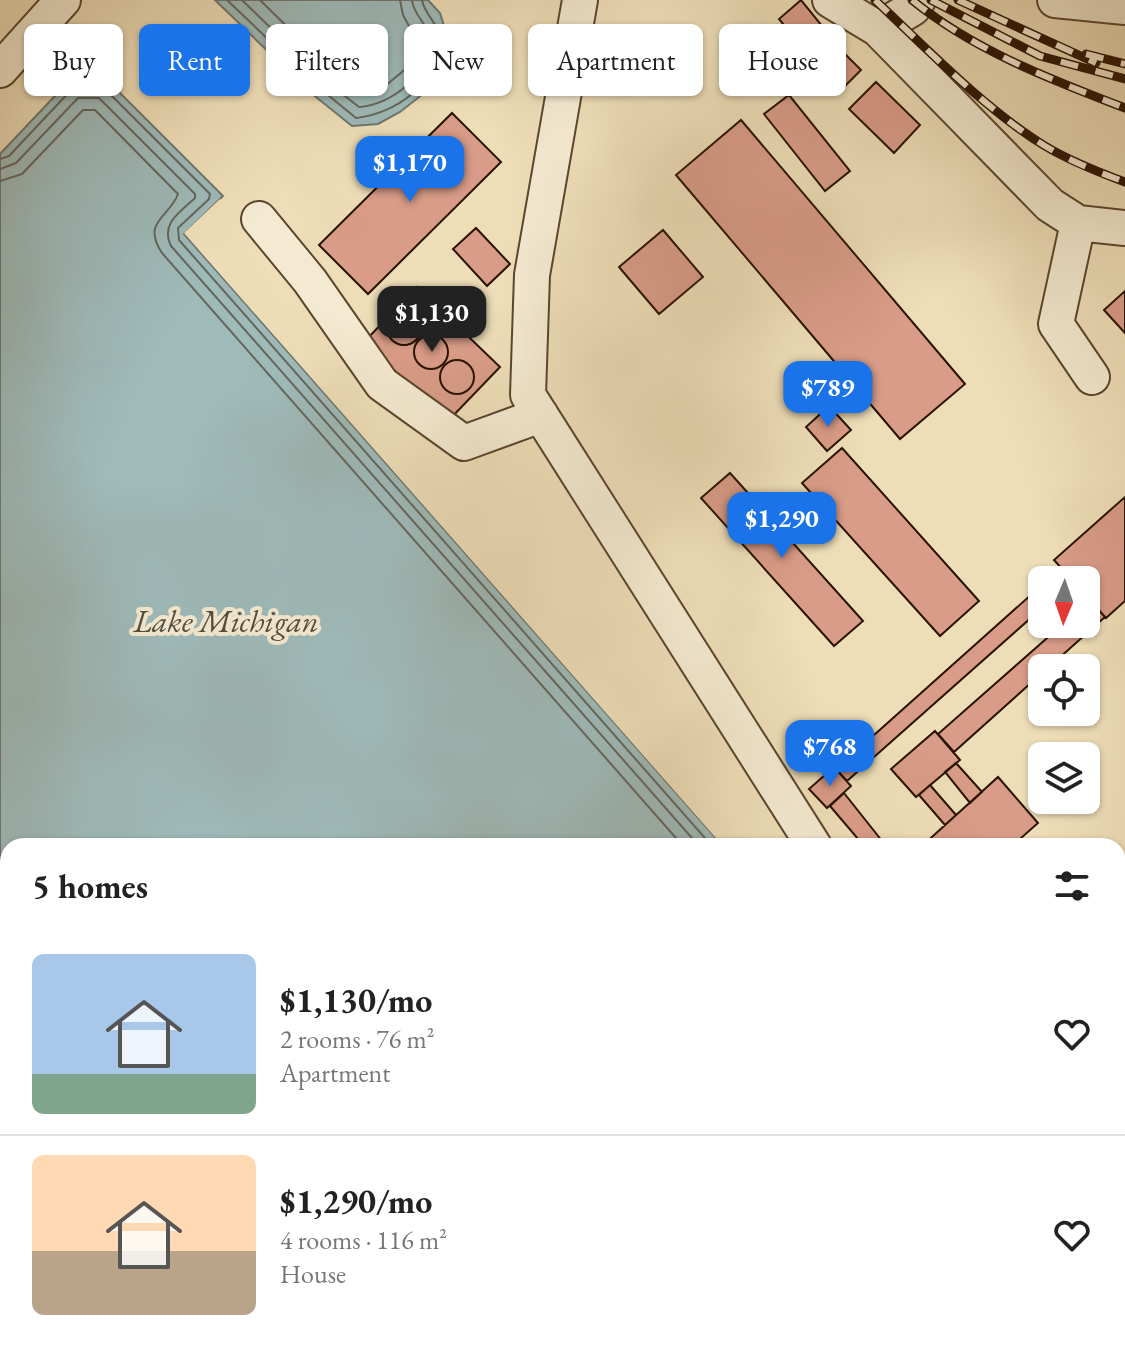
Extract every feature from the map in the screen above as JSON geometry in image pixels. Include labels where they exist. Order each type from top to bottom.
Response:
[{"type":"lane","points":[[0,70],[63,0]]},
{"type":"lane","points":[[580,0],[532,275],[528,395],[809,838]]},
{"type":"lane","points":[[830,0],[878,29],[1050,205],[1078,223],[1125,228]]},
{"type":"lane","points":[[878,29],[913,8],[918,0]]},
{"type":"lane","points":[[1055,0],[1125,7]]},
{"type":"lane","points":[[259,219],[310,281],[382,384],[464,443],[541,415]]},
{"type":"lane","points":[[1078,223],[1056,324],[1092,377]]},
{"type":"water","points":[[215,0],[428,0],[440,13],[443,24],[404,24],[404,96],[420,96],[378,124],[352,126],[315,96],[388,96],[388,24],[266,24],[266,49],[250,34],[250,24],[240,24]]},
{"type":"water","name":"Lake Michigan","points":[[55,96],[123,96],[223,196],[184,234],[716,838],[0,838],[0,154]]},
{"type":"pier","points":[[220,199],[223,202],[190,234],[720,838],[716,838],[184,233]]},
{"type":"building","points":[[801,0],[820,24],[783,24],[779,19]]},
{"type":"building","points":[[846,55],[861,70],[846,85]]},
{"type":"building","points":[[876,82],[920,125],[894,153],[849,109]]},
{"type":"building","points":[[790,96],[850,171],[825,191],[764,114]]},
{"type":"building","points":[[452,113],[501,162],[368,294],[319,245]]},
{"type":"building","points":[[741,120],[965,384],[900,439],[676,175]]},
{"type":"building","points":[[476,228],[510,264],[487,286],[453,249]]},
{"type":"building","points":[[663,230],[703,277],[659,314],[619,267]]},
{"type":"building","points":[[417,287],[500,367],[448,421],[364,342]]},
{"type":"building","points":[[1125,291],[1125,333],[1104,310]]},
{"type":"building","points":[[404,311],[416,316],[421,328],[416,340],[404,345],[392,340],[387,328],[392,316]]},
{"type":"building","points":[[431,335],[443,340],[448,352],[443,364],[431,369],[419,364],[414,352],[419,340]]},
{"type":"building","points":[[457,360],[469,365],[474,377],[469,389],[457,394],[445,389],[440,377],[445,365]]},
{"type":"building","points":[[829,406],[851,430],[827,451],[806,427]]},
{"type":"building","points":[[842,448],[979,601],[940,636],[802,483]]},
{"type":"building","points":[[730,473],[863,621],[834,646],[701,498]]},
{"type":"building","points":[[1125,497],[1125,601],[1106,618],[1100,611],[1100,566],[1059,566],[1054,560]]},
{"type":"building","points":[[1028,598],[1028,620],[847,781],[836,769]]},
{"type":"building","points":[[1047,638],[1082,638],[1064,654],[1029,654]]},
{"type":"building","points":[[1028,655],[1028,686],[954,752],[938,734]]},
{"type":"building","points":[[935,731],[960,760],[916,797],[891,769]]},
{"type":"building","points":[[956,763],[982,792],[970,803],[945,772]]},
{"type":"building","points":[[834,767],[851,786],[827,808],[809,789]]},
{"type":"building","points":[[998,777],[1038,823],[1021,838],[931,838]]},
{"type":"building","points":[[930,785],[956,815],[945,825],[919,795]]},
{"type":"building","points":[[844,793],[880,838],[857,838],[830,806]]},
{"type":"railway","points":[[875,0],[1001,115],[1064,157],[1125,182]]},
{"type":"railway","points":[[912,0],[987,49],[1041,75],[1125,108]]},
{"type":"railway","points":[[931,0],[1040,56],[1125,79]]},
{"type":"railway","points":[[958,0],[1096,63]]},
{"type":"railway","points":[[1086,54],[1125,64]]}]
